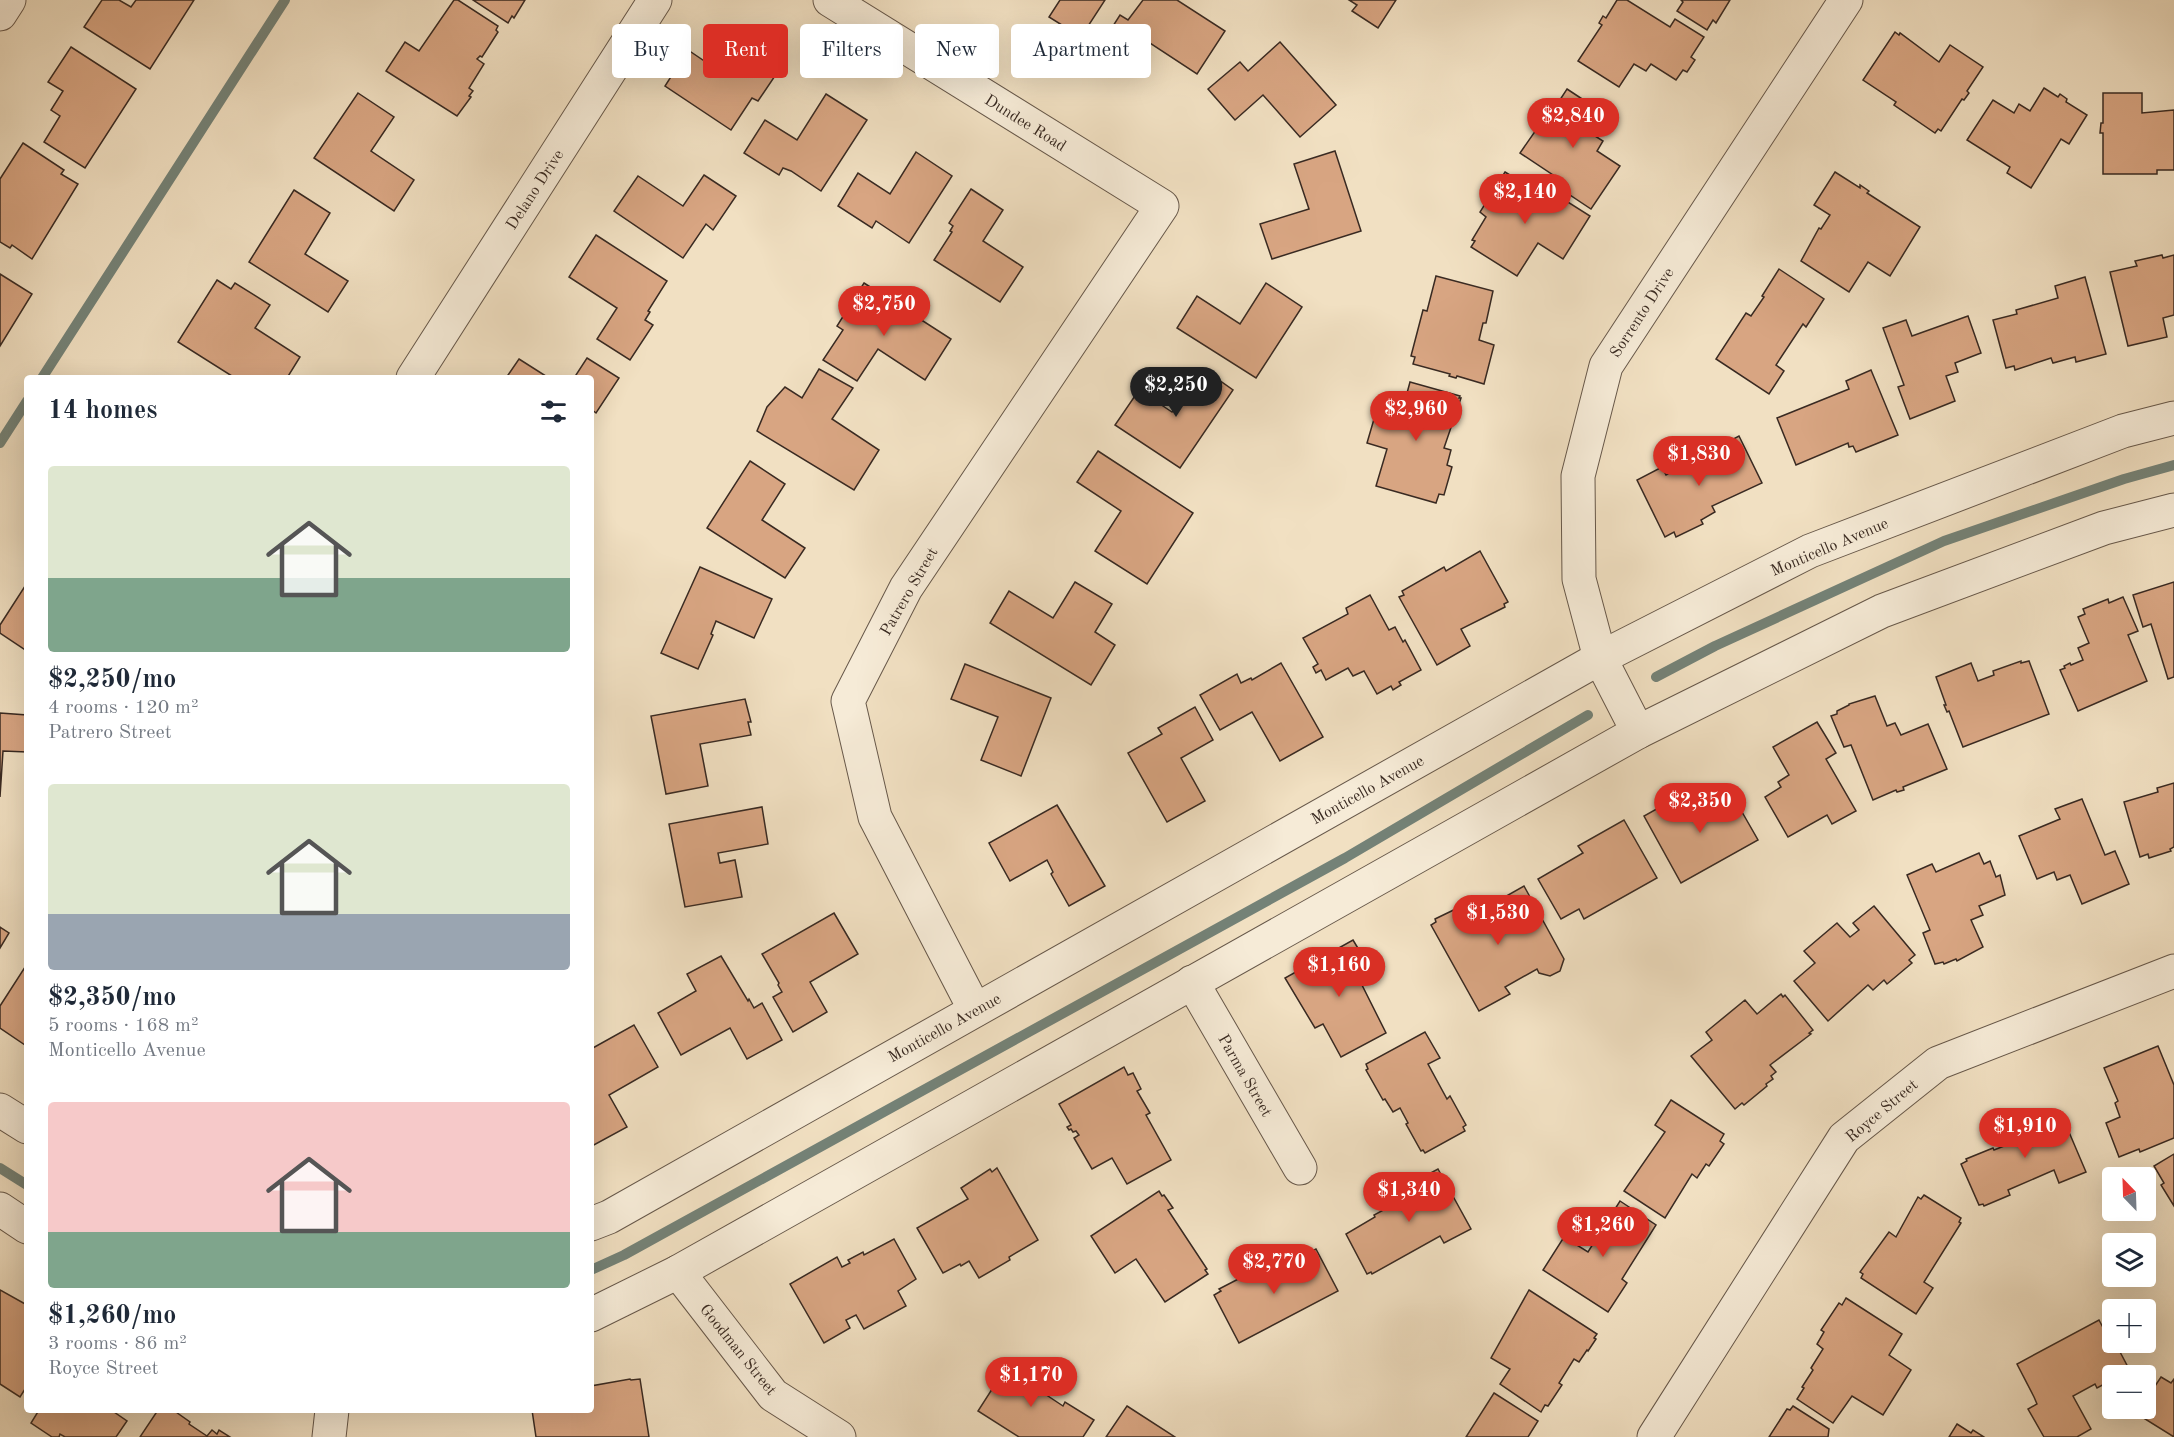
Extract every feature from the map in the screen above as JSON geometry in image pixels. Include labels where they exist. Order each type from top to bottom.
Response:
[{"type":"street","points":[[0,14],[9,0]]},
{"type":"street","name":"Delano Drive","points":[[415,375],[655,0]]},
{"type":"street","name":"Dundee Road","points":[[830,0],[1162,206]]},
{"type":"street","name":"Sorrento Drive","points":[[1638,732],[1600,658],[1579,579],[1578,476],[1606,366],[1846,0]]},
{"type":"street","name":"Patrero Street","points":[[975,1010],[875,817],[848,701],[906,588],[1162,206]]},
{"type":"street","name":"Monticello Avenue","points":[[594,1223],[609,1217],[1600,658],[1810,551],[2123,431],[2174,418]]},
{"type":"street","points":[[594,1314],[678,1272],[1638,732],[1882,611],[2103,528],[2174,510]]},
{"type":"street","name":"Royce Street","points":[[1654,1437],[1845,1138],[1938,1063],[2174,971]]},
{"type":"street","name":"Parma Street","points":[[1192,982],[1300,1168]]},
{"type":"street","points":[[0,1110],[24,1125]]},
{"type":"street","points":[[0,1209],[24,1225]]},
{"type":"street","name":"Goodman Street","points":[[678,1272],[772,1395],[839,1437]]},
{"type":"street","points":[[329,1437],[332,1413]]},
{"type":"building","points":[[102,0],[119,0],[131,7],[136,0],[194,0],[150,69],[84,27]]},
{"type":"building","points":[[454,0],[458,0],[498,26],[496,30],[498,32],[482,57],[477,59],[484,64],[469,88],[473,91],[469,96],[471,97],[457,116],[386,71],[405,42],[419,51]]},
{"type":"building","points":[[473,0],[525,0],[514,18],[512,16],[508,23]]},
{"type":"building","points":[[1060,0],[1105,0],[1089,24],[1060,24],[1049,17]]},
{"type":"building","points":[[1143,0],[1177,0],[1225,31],[1197,74],[1151,44],[1151,24],[1114,24],[1120,15],[1128,20]]},
{"type":"building","points":[[1349,0],[1396,0],[1378,28],[1352,11],[1357,5]]},
{"type":"building","points":[[1617,0],[1627,0],[1670,27],[1675,19],[1704,37],[1691,57],[1695,60],[1687,72],[1683,70],[1676,80],[1651,64],[1646,71],[1634,64],[1619,87],[1578,61],[1602,25],[1599,23],[1603,16],[1606,18]]},
{"type":"building","points":[[1681,0],[1730,0],[1716,23],[1713,20],[1707,30],[1677,11],[1683,2]]},
{"type":"building","points":[[1895,32],[1899,35],[1900,33],[1939,62],[1950,45],[1983,67],[1967,91],[1969,93],[1964,100],[1962,99],[1941,131],[1938,129],[1935,133],[1894,105],[1896,102],[1863,80]]},
{"type":"building","points":[[1280,42],[1336,105],[1300,137],[1263,95],[1235,120],[1208,89],[1240,62],[1248,71]]},
{"type":"building","points":[[71,47],[136,89],[85,168],[44,142],[60,116],[51,110],[63,91],[48,82]]},
{"type":"building","points":[[691,52],[703,60],[703,78],[774,78],[758,101],[752,98],[731,130],[665,86],[670,78],[691,78]]},
{"type":"building","points":[[2044,88],[2058,97],[2060,94],[2067,99],[2066,102],[2087,115],[2069,144],[2061,139],[2031,188],[2007,173],[2010,167],[1967,140],[1993,100],[2014,113],[2019,104],[2030,111]]},
{"type":"building","points":[[1567,89],[1608,116],[1595,136],[1603,141],[1597,151],[1620,166],[1591,209],[1564,191],[1568,185],[1520,153],[1536,130],[1539,132]]},
{"type":"building","points":[[358,93],[394,117],[371,151],[414,180],[394,211],[314,158]]},
{"type":"building","points":[[2103,93],[2142,93],[2142,113],[2174,110],[2174,170],[2157,170],[2157,174],[2103,174],[2103,133],[2100,133],[2101,123],[2103,123]]},
{"type":"building","points":[[826,94],[867,120],[821,191],[791,171],[783,168],[779,175],[744,153],[765,120],[797,140]]},
{"type":"building","points":[[23,143],[64,170],[61,174],[78,184],[32,259],[12,245],[10,248],[0,242],[0,179]]},
{"type":"building","points":[[1335,151],[1361,231],[1272,259],[1260,224],[1309,209],[1294,164]]},
{"type":"building","points":[[916,152],[952,176],[909,243],[876,221],[872,228],[838,206],[858,173],[890,194]]},
{"type":"building","points":[[1505,172],[1556,203],[1560,197],[1590,216],[1563,259],[1538,243],[1517,276],[1471,247],[1475,241],[1472,240],[1486,217],[1480,212]]},
{"type":"building","points":[[1835,172],[1860,188],[1860,185],[1869,191],[1867,193],[1920,227],[1890,276],[1868,262],[1849,292],[1801,261],[1819,228],[1821,229],[1830,215],[1814,205]]},
{"type":"building","points":[[704,175],[736,196],[713,230],[706,224],[683,258],[614,211],[638,176],[683,206]]},
{"type":"building","points":[[971,189],[1003,210],[983,241],[1023,267],[1000,302],[934,260],[952,232],[950,231],[953,226],[949,223]]},
{"type":"building","points":[[294,190],[330,213],[305,254],[348,281],[328,312],[249,262]]},
{"type":"building","points":[[596,235],[667,281],[648,311],[650,312],[645,320],[653,325],[630,360],[597,339],[617,308],[569,277]]},
{"type":"building","points":[[2162,255],[2163,258],[2174,255],[2174,315],[2163,318],[2167,337],[2128,346],[2110,272],[2137,266],[2135,261]]},
{"type":"building","points":[[1779,269],[1824,299],[1806,327],[1803,324],[1776,365],[1784,371],[1769,394],[1716,359],[1746,313],[1751,316]]},
{"type":"building","points":[[0,274],[32,294],[0,346]]},
{"type":"building","points":[[1436,276],[1493,291],[1486,323],[1483,323],[1479,340],[1494,345],[1484,384],[1457,376],[1456,378],[1449,376],[1450,374],[1413,364],[1415,357],[1411,356],[1423,310],[1427,311]]},
{"type":"building","points":[[2085,277],[2106,354],[2076,362],[2075,357],[2053,363],[2051,358],[2015,370],[2014,366],[2006,368],[1993,320],[2017,314],[2016,310],[2058,298],[2055,286]]},
{"type":"building","points":[[217,280],[231,289],[235,283],[270,305],[255,328],[300,357],[289,375],[230,375],[178,342]]},
{"type":"building","points":[[864,283],[951,339],[925,380],[878,349],[857,381],[823,360],[843,330],[837,326]]},
{"type":"building","points":[[1266,283],[1302,307],[1256,378],[1177,328],[1197,296],[1240,324]]},
{"type":"building","points":[[1968,316],[1981,353],[1955,363],[1958,372],[1946,376],[1955,401],[1910,419],[1898,387],[1904,385],[1883,328],[1906,320],[1912,336]]},
{"type":"building","points":[[587,358],[619,378],[596,413],[594,411],[594,375],[576,375]]},
{"type":"building","points":[[519,359],[544,375],[508,375]]},
{"type":"building","points":[[1202,368],[1233,390],[1180,468],[1115,425],[1139,390],[1172,412]]},
{"type":"building","points":[[819,369],[853,388],[832,419],[879,450],[854,490],[757,431],[767,407],[785,387],[802,398]]},
{"type":"building","points":[[1871,370],[1898,435],[1856,452],[1853,446],[1849,447],[1848,443],[1796,465],[1777,418],[1849,389],[1846,381]]},
{"type":"building","points":[[1410,382],[1461,398],[1444,448],[1451,450],[1447,465],[1452,467],[1444,495],[1439,494],[1436,503],[1376,486],[1387,449],[1367,443],[1379,402],[1403,408]]},
{"type":"building","points":[[1739,436],[1762,483],[1712,506],[1715,512],[1701,520],[1703,524],[1676,537],[1674,532],[1665,537],[1637,480],[1662,467],[1666,475]]},
{"type":"building","points":[[1098,451],[1193,513],[1147,584],[1095,551],[1121,511],[1077,482]]},
{"type":"building","points":[[750,461],[785,484],[762,520],[805,548],[785,578],[707,528]]},
{"type":"building","points":[[1480,551],[1508,602],[1504,604],[1505,607],[1461,629],[1470,646],[1437,665],[1399,597],[1404,595],[1402,591],[1444,567],[1446,571]]},
{"type":"building","points":[[700,567],[772,599],[754,638],[716,621],[711,634],[713,635],[698,669],[661,653]]},
{"type":"building","points":[[1075,582],[1112,604],[1095,632],[1115,645],[1091,685],[990,623],[1009,591],[1053,618]]},
{"type":"building","points":[[2174,582],[2174,677],[2168,679],[2151,624],[2143,627],[2133,595]]},
{"type":"building","points":[[24,588],[24,649],[0,633],[0,625]]},
{"type":"building","points":[[1370,595],[1389,630],[1395,627],[1403,642],[1405,640],[1421,670],[1399,682],[1401,685],[1393,690],[1391,686],[1377,694],[1364,671],[1353,676],[1348,668],[1326,680],[1321,670],[1316,673],[1313,667],[1318,664],[1303,638],[1348,614],[1346,608]]},
{"type":"building","points":[[2123,597],[2138,631],[2128,635],[2147,681],[2078,711],[2060,670],[2070,663],[2071,665],[2083,660],[2078,648],[2089,643],[2078,617],[2085,614],[2083,609],[2108,599],[2109,603]]},
{"type":"building","points":[[2021,661],[2021,663],[2029,661],[2049,714],[1963,747],[1949,711],[1947,712],[1944,705],[1946,705],[1936,677],[1971,663],[1978,681],[1994,675],[1993,671]]},
{"type":"building","points":[[1281,663],[1323,737],[1280,761],[1252,712],[1220,730],[1200,695],[1237,674],[1241,683],[1251,678],[1252,680]]},
{"type":"building","points":[[965,664],[1051,698],[1021,776],[981,760],[998,717],[951,699]]},
{"type":"building","points":[[1875,696],[1887,726],[1895,723],[1901,735],[1928,724],[1947,769],[1903,787],[1904,790],[1897,792],[1896,790],[1873,800],[1851,745],[1844,747],[1831,716],[1849,704]]},
{"type":"building","points":[[745,699],[751,722],[748,722],[751,735],[700,744],[708,786],[666,794],[651,716]]},
{"type":"building","points":[[1195,707],[1213,740],[1181,758],[1205,801],[1167,822],[1128,753],[1162,734],[1158,728]]},
{"type":"building","points":[[0,713],[24,715],[24,752],[3,751],[0,797]]},
{"type":"building","points":[[1817,722],[1836,753],[1826,759],[1856,811],[1832,824],[1827,815],[1788,837],[1765,797],[1781,787],[1778,782],[1789,775],[1773,747]]},
{"type":"building","points":[[2174,783],[2174,847],[2170,849],[2171,851],[2149,858],[2148,854],[2140,857],[2124,802],[2158,792],[2157,788]]},
{"type":"building","points":[[1730,791],[1758,840],[1681,883],[1644,816],[1678,797],[1691,820],[1699,816],[1696,810]]},
{"type":"building","points":[[2082,799],[2105,855],[2115,851],[2129,884],[2082,904],[2070,875],[2057,880],[2054,872],[2037,879],[2019,836],[2060,819],[2055,809]]},
{"type":"building","points":[[1057,805],[1105,886],[1069,906],[1051,874],[1053,872],[1047,860],[1010,881],[989,843]]},
{"type":"building","points":[[762,807],[768,844],[718,853],[720,863],[735,860],[742,897],[685,907],[669,824]]},
{"type":"building","points":[[1624,820],[1657,878],[1584,919],[1579,909],[1561,919],[1538,879],[1583,853],[1578,846]]},
{"type":"building","points":[[1979,853],[1984,864],[1990,861],[1996,877],[2000,875],[2005,895],[1979,906],[1983,915],[1971,920],[1983,947],[1957,961],[1956,959],[1944,964],[1943,962],[1935,964],[1923,933],[1930,930],[1907,875],[1932,864],[1936,872]]},
{"type":"building","points":[[1524,886],[1564,959],[1560,971],[1550,976],[1539,973],[1537,969],[1505,987],[1510,994],[1479,1011],[1431,925],[1436,922],[1435,919],[1466,904],[1473,915]]},
{"type":"building","points":[[1874,906],[1915,955],[1909,960],[1912,963],[1887,984],[1884,980],[1873,990],[1868,985],[1828,1021],[1794,981],[1815,963],[1804,951],[1837,923],[1850,937],[1859,930],[1853,923]]},
{"type":"building","points":[[834,913],[858,954],[810,982],[827,1012],[793,1032],[773,997],[782,992],[762,954]]},
{"type":"building","points":[[0,927],[9,933],[0,948]]},
{"type":"building","points":[[1353,940],[1371,970],[1358,977],[1386,1033],[1341,1057],[1323,1024],[1315,1028],[1285,978]]},
{"type":"building","points":[[721,956],[754,1008],[762,1003],[782,1040],[747,1059],[730,1028],[681,1055],[658,1013],[696,991],[687,974]]},
{"type":"building","points":[[24,969],[24,1044],[0,1028],[0,1006]]},
{"type":"building","points":[[1781,994],[1783,997],[1785,995],[1813,1030],[1809,1033],[1811,1034],[1770,1065],[1776,1072],[1771,1076],[1773,1079],[1766,1084],[1767,1086],[1744,1105],[1742,1103],[1735,1109],[1691,1056],[1712,1040],[1706,1032],[1745,1000],[1757,1014]]},
{"type":"building","points":[[634,1025],[658,1067],[609,1095],[627,1127],[594,1145],[594,1047]]},
{"type":"building","points":[[1425,1032],[1440,1058],[1428,1064],[1447,1099],[1450,1096],[1466,1125],[1463,1127],[1465,1131],[1425,1153],[1421,1151],[1406,1124],[1408,1123],[1400,1108],[1393,1112],[1385,1099],[1383,1100],[1366,1070],[1368,1069],[1366,1064]]},
{"type":"building","points":[[2158,1046],[2174,1085],[2174,1138],[2140,1152],[2139,1149],[2119,1157],[2106,1123],[2120,1117],[2115,1103],[2118,1101],[2104,1068]]},
{"type":"building","points":[[1124,1067],[1128,1075],[1133,1073],[1141,1089],[1137,1091],[1150,1113],[1146,1115],[1171,1160],[1127,1184],[1112,1158],[1092,1169],[1074,1138],[1079,1135],[1067,1127],[1071,1125],[1059,1104]]},
{"type":"building","points":[[1671,1100],[1724,1134],[1720,1141],[1724,1144],[1709,1166],[1706,1164],[1697,1178],[1692,1174],[1665,1218],[1624,1191],[1665,1132],[1655,1125]]},
{"type":"building","points":[[2052,1110],[2053,1114],[2060,1111],[2086,1172],[2059,1183],[2054,1170],[2008,1190],[2010,1195],[1984,1206],[1979,1205],[1961,1164],[1967,1161],[1966,1159],[2014,1142],[2011,1135],[2017,1132],[2016,1129],[2023,1123]]},
{"type":"building","points":[[2174,1154],[2174,1206],[2161,1185],[2164,1183],[2154,1166]]},
{"type":"building","points":[[997,1168],[1038,1240],[979,1278],[969,1261],[943,1273],[917,1228],[968,1199],[961,1188],[990,1169],[992,1172]]},
{"type":"building","points":[[1438,1169],[1471,1229],[1444,1243],[1440,1236],[1372,1274],[1371,1272],[1367,1274],[1346,1234],[1375,1217],[1374,1215],[1396,1206],[1390,1196],[1426,1173],[1427,1175]]},
{"type":"building","points":[[1159,1191],[1173,1208],[1168,1210],[1207,1269],[1205,1270],[1208,1274],[1165,1302],[1136,1259],[1115,1273],[1091,1236]]},
{"type":"building","points":[[1924,1195],[1961,1218],[1959,1222],[1961,1223],[1924,1282],[1933,1288],[1916,1314],[1861,1278],[1863,1274],[1860,1272],[1889,1232],[1896,1237],[1918,1197],[1921,1199]]},
{"type":"building","points":[[1620,1201],[1656,1225],[1622,1279],[1627,1283],[1608,1312],[1543,1270],[1564,1237],[1588,1252]]},
{"type":"building","points":[[894,1239],[916,1279],[898,1291],[906,1306],[864,1329],[856,1315],[846,1320],[850,1328],[824,1343],[790,1284],[837,1257],[842,1267],[850,1263],[848,1260],[863,1252],[864,1255]]},
{"type":"building","points":[[1316,1249],[1338,1291],[1239,1343],[1214,1295],[1221,1291],[1219,1289],[1246,1275],[1246,1277],[1256,1271],[1258,1274],[1263,1272],[1265,1276]]},
{"type":"building","points":[[0,1290],[24,1303],[24,1391],[20,1397],[0,1384]]},
{"type":"building","points":[[1529,1290],[1597,1334],[1594,1338],[1596,1339],[1579,1362],[1574,1359],[1559,1383],[1562,1385],[1548,1406],[1545,1405],[1541,1412],[1500,1384],[1510,1369],[1491,1358]]},
{"type":"building","points":[[1846,1298],[1902,1334],[1889,1355],[1911,1370],[1883,1415],[1852,1396],[1833,1423],[1797,1399],[1813,1370],[1811,1368],[1823,1349],[1817,1344],[1824,1332],[1821,1330],[1839,1303],[1842,1305]]},
{"type":"building","points":[[2099,1320],[2102,1326],[2102,1353],[2121,1353],[2127,1365],[2102,1365],[2102,1385],[2097,1388],[2095,1384],[2073,1396],[2091,1429],[2077,1437],[2044,1437],[2028,1409],[2037,1404],[2017,1364]]},
{"type":"building","points":[[1012,1358],[1037,1374],[1030,1384],[1063,1406],[1065,1402],[1094,1420],[1083,1437],[1019,1437],[978,1411]]},
{"type":"building","points":[[2161,1377],[2171,1383],[2174,1379],[2174,1437],[2145,1419],[2156,1419],[2156,1384]]},
{"type":"building","points":[[640,1379],[649,1437],[536,1437],[532,1413],[594,1413],[594,1385]]},
{"type":"building","points":[[1494,1393],[1538,1421],[1528,1437],[1466,1437]]},
{"type":"building","points":[[1127,1406],[1175,1437],[1106,1437]]},
{"type":"building","points":[[1793,1406],[1829,1429],[1828,1437],[1769,1437],[1787,1409],[1790,1410]]},
{"type":"building","points":[[37,1413],[115,1413],[127,1421],[116,1437],[65,1437],[60,1434],[59,1437],[52,1437],[31,1423]]},
{"type":"building","points":[[156,1413],[177,1413],[207,1436],[212,1430],[217,1434],[219,1430],[230,1437],[140,1437]]},
{"type":"building","points":[[1957,1424],[1971,1433],[1973,1430],[1984,1437],[1949,1437]]},
{"type":"waterway","points":[[44,375],[285,0]]},
{"type":"waterway","points":[[0,443],[24,406]]},
{"type":"waterway","points":[[1656,677],[1715,646],[1944,541],[2124,479],[2174,465]]},
{"type":"waterway","points":[[594,1269],[624,1255],[1345,858],[1588,715]]},
{"type":"waterway","points":[[0,1168],[24,1183]]}]
